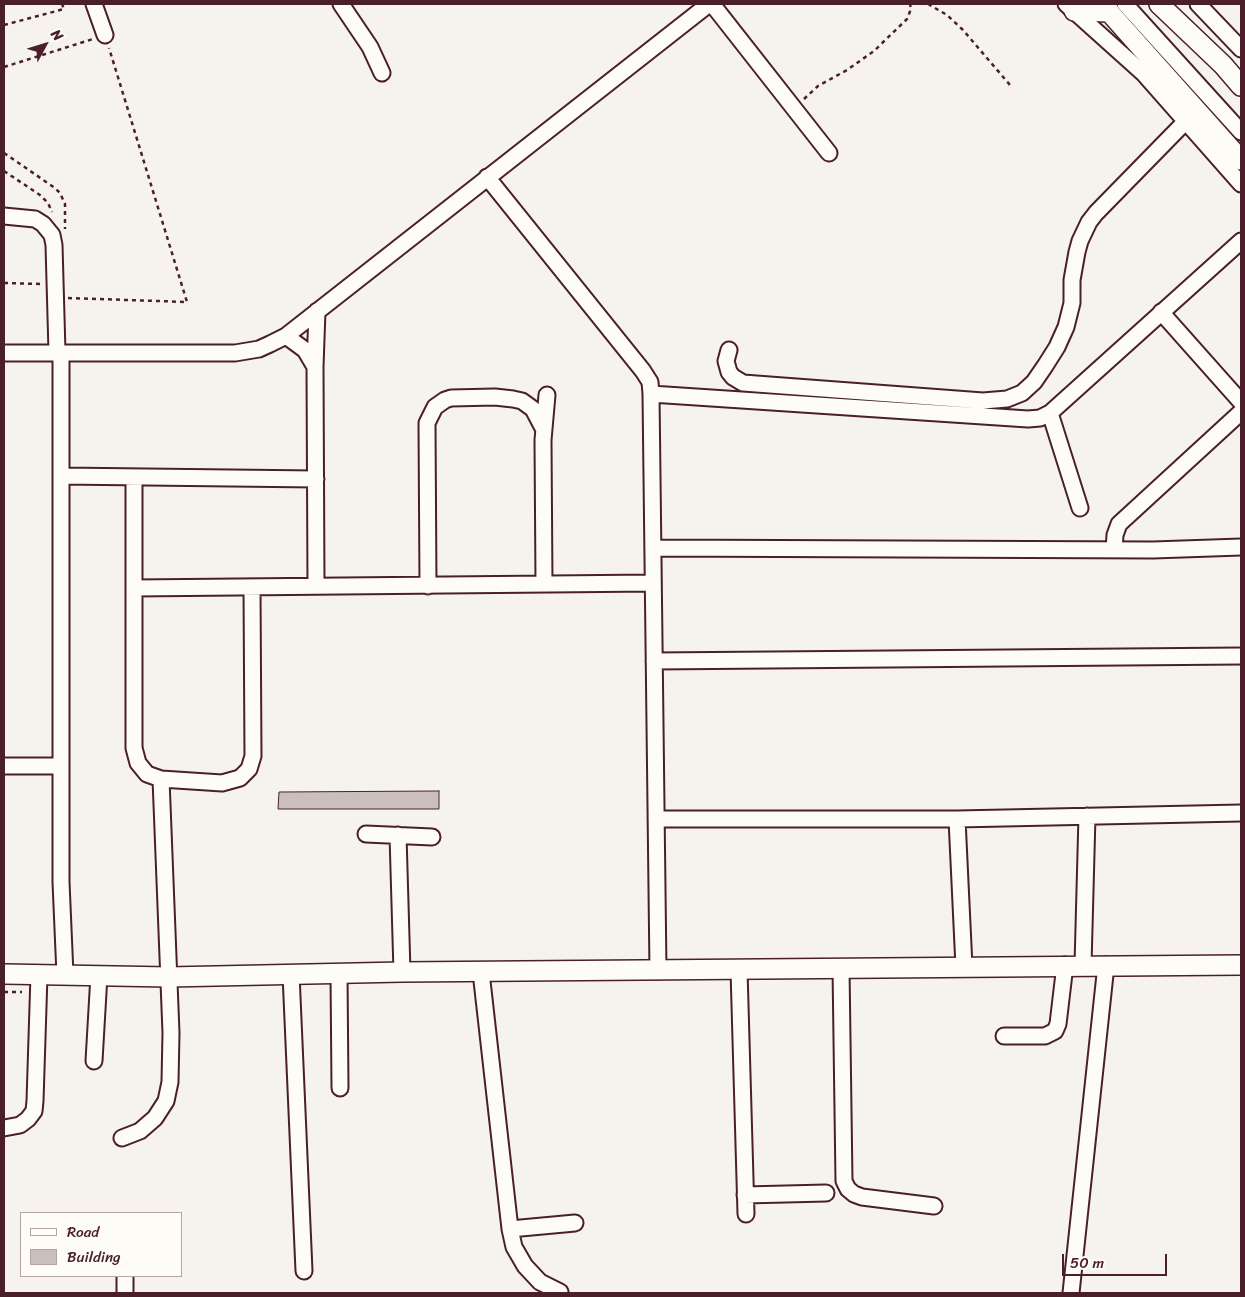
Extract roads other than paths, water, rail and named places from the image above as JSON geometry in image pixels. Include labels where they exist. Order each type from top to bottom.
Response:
[{"type":"main road","points":[[1160,4],[1223,65],[1241,86]]},
{"type":"main road","points":[[1070,7],[1112,7],[1241,160]]},
{"type":"main road","points":[[4,974],[169,977],[402,972],[1241,965]]},
{"type":"street","points":[[94,4],[105,35]]},
{"type":"street","points":[[341,4],[370,47],[382,73]]},
{"type":"street","points":[[4,353],[235,353],[259,349],[286,336],[487,177],[711,4],[829,153]]},
{"type":"street","points":[[1198,4],[1241,49]]},
{"type":"street","points":[[1070,7],[1144,74],[1241,184]]},
{"type":"street","points":[[1112,7],[1241,132]]},
{"type":"street","points":[[1223,65],[1241,76]]},
{"type":"street","points":[[729,350],[726,361],[729,372],[743,383],[983,401],[1007,399],[1022,393],[1042,371],[1057,347],[1066,327],[1072,303],[1072,280],[1077,252],[1089,222],[1186,121]]},
{"type":"street","points":[[487,177],[650,382],[658,971]]},
{"type":"street","points":[[4,216],[35,219],[50,231],[54,245],[59,353],[61,476],[61,882],[65,975]]},
{"type":"street","points":[[651,394],[1028,419],[1040,418],[1050,413],[1241,241]]},
{"type":"street","points":[[316,586],[315,367],[318,311]]},
{"type":"street","points":[[1161,312],[1241,402]]},
{"type":"street","points":[[286,336],[305,350],[315,367]]},
{"type":"street","points":[[544,584],[543,428],[547,395]]},
{"type":"street","points":[[428,586],[428,423],[435,407],[451,398],[495,397],[513,399],[522,401],[533,410],[543,428]]},
{"type":"street","points":[[1114,550],[1115,535],[1119,524],[1241,412]]},
{"type":"street","points":[[1050,413],[1080,508]]},
{"type":"street","points":[[61,476],[316,479]]},
{"type":"street","points":[[134,477],[135,756],[147,774],[161,779],[222,784],[240,778],[249,769],[253,756],[252,587]]},
{"type":"street","points":[[652,548],[1114,550],[1241,547]]},
{"type":"street","points":[[134,588],[653,584]]},
{"type":"street","points":[[654,661],[1241,656]]},
{"type":"street","points":[[4,766],[61,766]]},
{"type":"street","points":[[122,1138],[140,1131],[155,1118],[166,1101],[170,1082],[171,1043],[161,779]]},
{"type":"street","points":[[656,819],[957,818],[1241,813]]},
{"type":"street","points":[[1004,1036],[1045,1036],[1055,1031],[1058,1024],[1074,965],[1086,816]]},
{"type":"street","points":[[957,818],[964,967]]},
{"type":"street","points":[[366,834],[432,837]]},
{"type":"street","points":[[398,836],[402,972]]},
{"type":"street","points":[[1071,1293],[1106,965]]},
{"type":"street","points":[[841,968],[844,1181],[848,1189],[862,1197],[934,1206]]},
{"type":"street","points":[[739,970],[746,1214]]},
{"type":"street","points":[[481,972],[510,1229],[514,1247],[524,1266],[540,1282],[560,1292]]},
{"type":"street","points":[[291,974],[304,1271]]},
{"type":"street","points":[[338,974],[340,1088]]},
{"type":"street","points":[[4,1128],[20,1125],[34,1111],[36,1101],[39,975]]},
{"type":"street","points":[[94,1061],[99,976]]},
{"type":"street","points":[[745,1195],[826,1193]]},
{"type":"street","points":[[510,1229],[575,1223]]},
{"type":"street","points":[[125,1277],[125,1293]]}]
